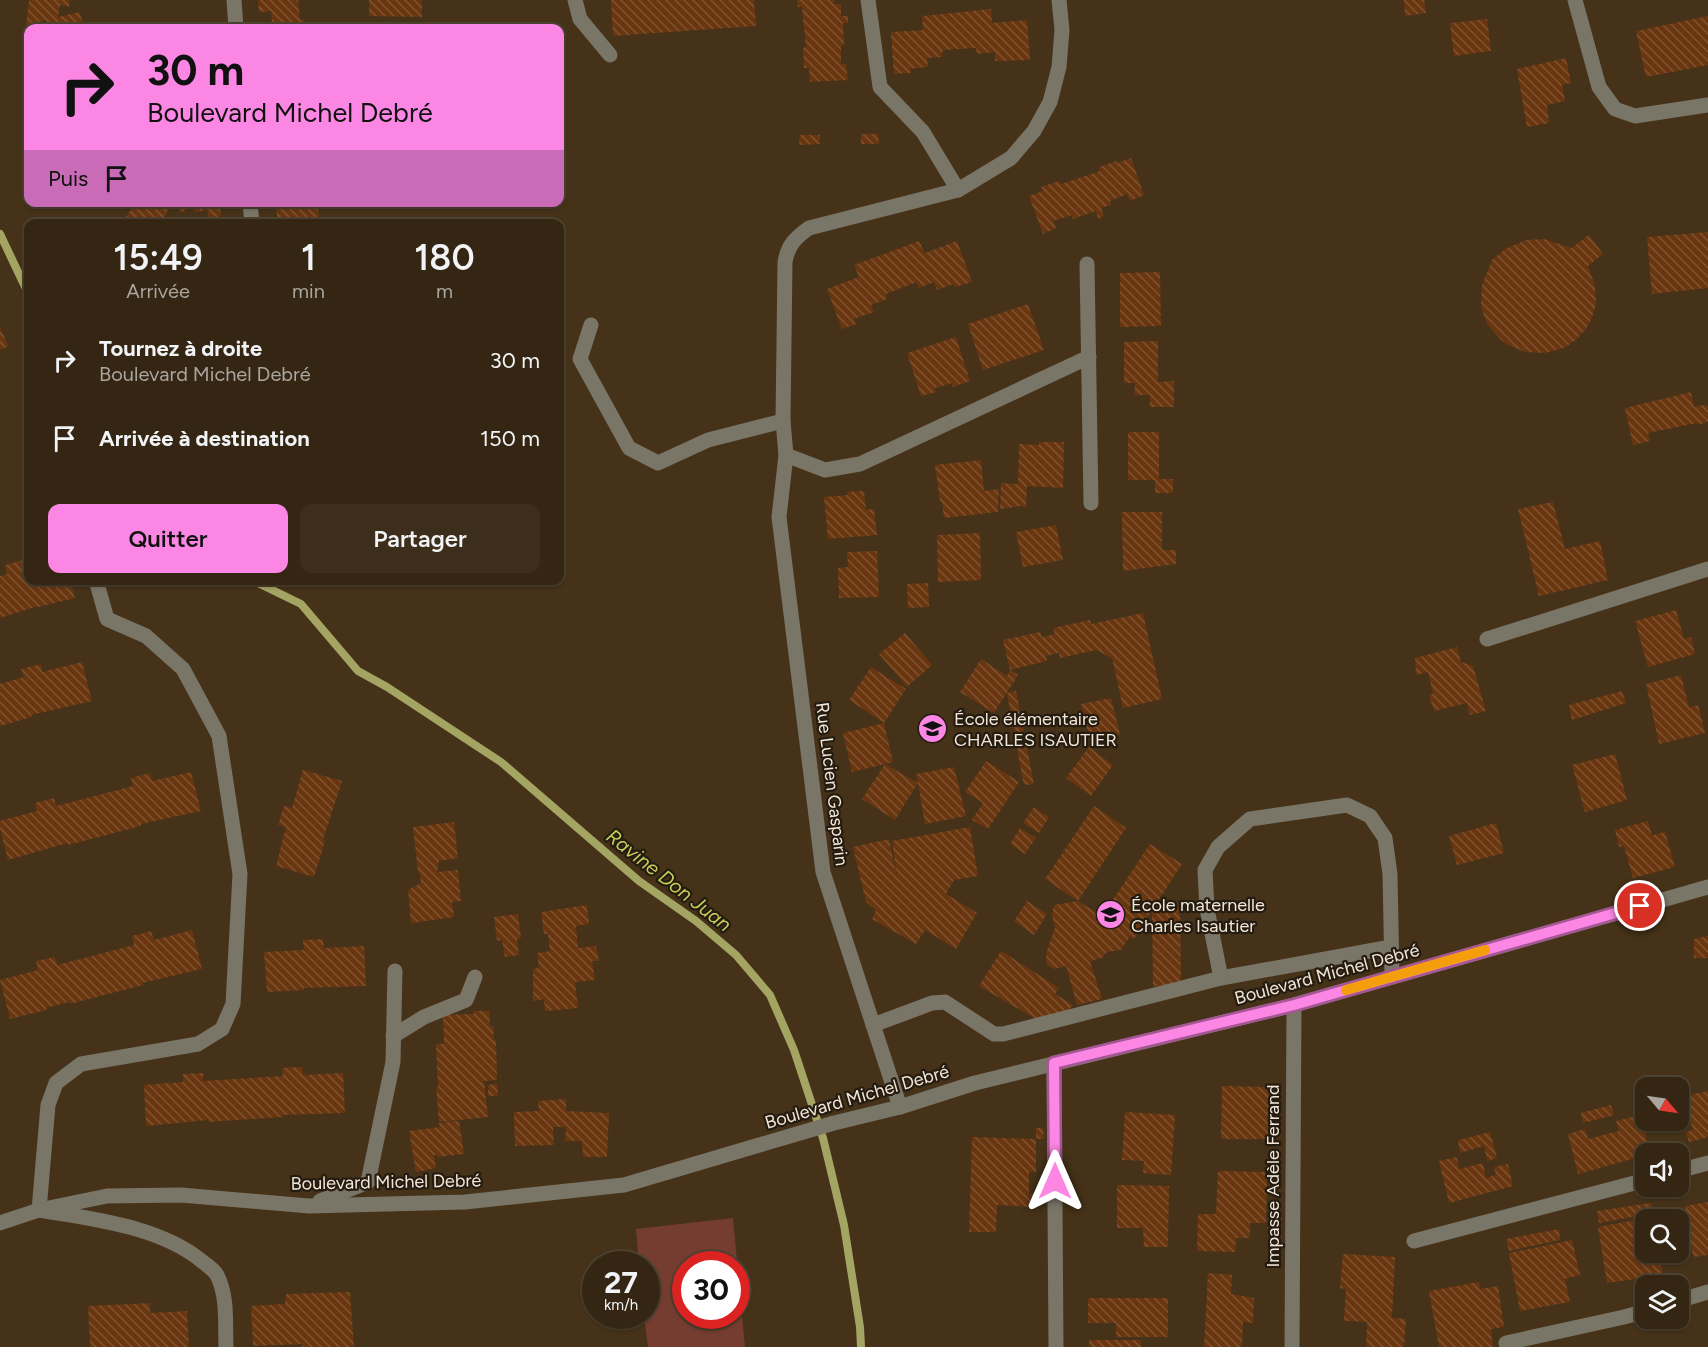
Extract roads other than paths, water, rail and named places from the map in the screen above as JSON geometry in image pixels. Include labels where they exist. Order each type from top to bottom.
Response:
[{"type":"street","points":[[234,0],[236,24]]},
{"type":"street","points":[[575,0],[580,19],[610,55]]},
{"type":"street","points":[[868,0],[880,87],[922,132],[958,190]]},
{"type":"street","name":"Rue Lucien Gasparin","points":[[900,1107],[823,872],[779,517],[786,455],[783,421],[785,262],[787,250],[796,237],[809,228],[958,190],[1011,158],[1034,131],[1050,102],[1059,67],[1062,30],[1059,0]]},
{"type":"street","points":[[1575,0],[1599,87],[1615,109],[1635,116],[1708,105]]},
{"type":"street","points":[[1088,264],[1091,503]]},
{"type":"street","points":[[591,325],[580,359],[629,448],[658,463],[708,440],[783,421]]},
{"type":"street","points":[[786,455],[825,470],[860,464],[1089,357]]},
{"type":"street","points":[[1487,639],[1708,569]]},
{"type":"street","points":[[97,585],[107,619],[146,636],[183,669],[219,735],[240,874],[233,1004],[222,1029],[198,1044],[81,1064],[56,1083],[48,1105],[39,1210],[106,1221],[161,1238],[192,1253],[216,1273],[225,1299],[226,1347]]},
{"type":"street","points":[[1221,978],[1207,909],[1204,870],[1218,847],[1250,819],[1347,805],[1370,816],[1385,838],[1390,874],[1392,977]]},
{"type":"street","name":"Boulevard Michel Debré","points":[[0,1222],[39,1210],[107,1196],[181,1195],[309,1206],[465,1202],[624,1185],[834,1123],[900,1107],[975,1083],[1294,1005],[1708,886]]},
{"type":"street","points":[[873,1025],[932,1003],[945,1002],[994,1034],[1003,1034],[1221,978],[1391,947]]},
{"type":"street","points":[[309,1206],[368,1182],[393,1062],[395,970]]},
{"type":"street","points":[[393,1036],[424,1017],[466,1000],[475,977]]},
{"type":"street","name":"Impasse Adèle Ferrand","points":[[1292,1347],[1294,1005]]},
{"type":"street","points":[[1054,1063],[1056,1347]]},
{"type":"street","points":[[1689,1168],[1708,1163]]},
{"type":"street","points":[[1414,1241],[1635,1183]]},
{"type":"street","points":[[1689,1298],[1708,1292]]},
{"type":"street","points":[[1506,1343],[1635,1314]]},
{"type":"waterway","name":"Ravine Don Juan","points":[[0,234],[24,285]]},
{"type":"waterway","name":"Ravine Don Juan","points":[[262,585],[301,604],[358,671],[387,687],[501,762],[639,881],[696,921],[736,955],[770,995],[794,1050],[823,1138],[844,1225],[861,1347]]},
{"type":"place","name":"École élémentaire CHARLES ISAUTIER","points":[[933,729]]},
{"type":"place","name":"École maternelle Charles Isautier","points":[[1110,915]]}]
